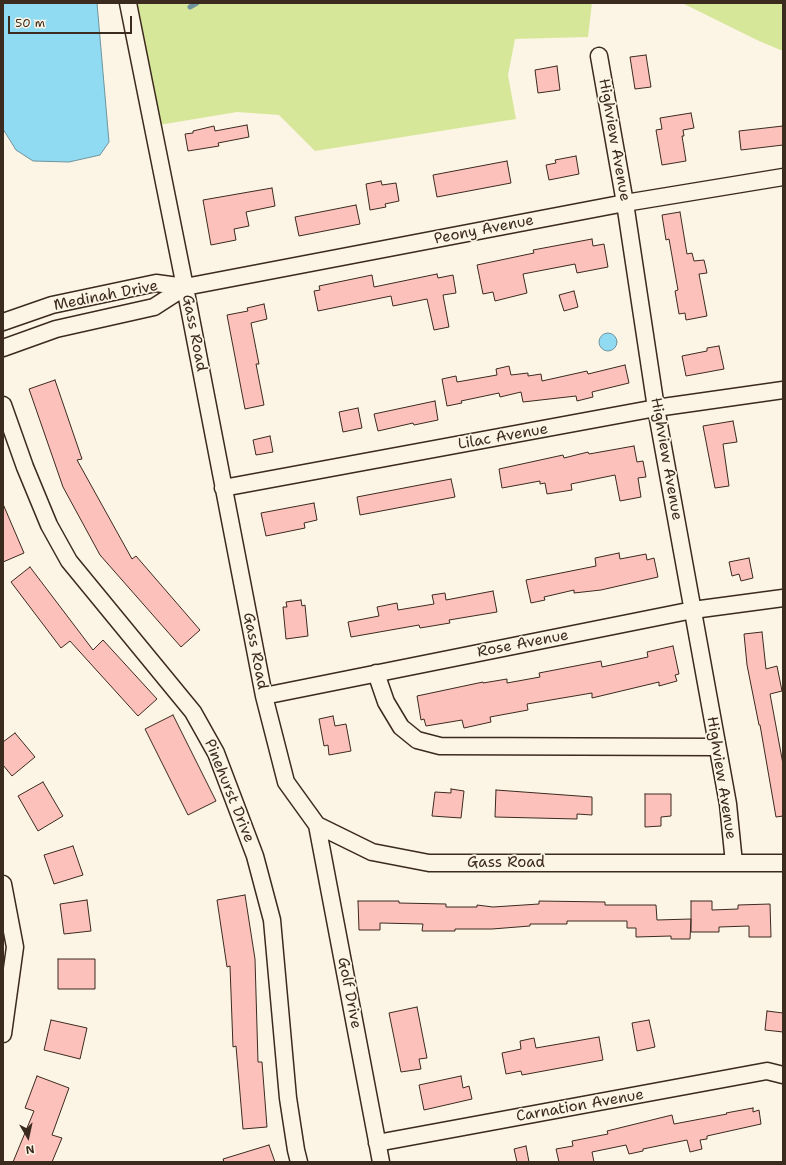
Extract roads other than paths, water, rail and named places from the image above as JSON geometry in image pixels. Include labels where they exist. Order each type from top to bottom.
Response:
[{"type":"street","name":"Gass Road","points":[[128,3],[185,287],[264,696],[286,782],[317,825],[372,852],[429,863],[783,863]]},
{"type":"street","name":"Highview Avenue","points":[[599,56],[625,203],[656,408],[728,804],[734,863]]},
{"type":"street","name":"Peony Avenue","points":[[185,287],[625,203],[783,178]]},
{"type":"street","name":"Medinah Drive","points":[[3,322],[52,305],[148,284],[156,283],[185,287]]},
{"type":"street","name":"Medinah Drive","points":[[3,348],[56,328],[154,307],[185,287]]},
{"type":"street","name":"Lilac Avenue","points":[[223,488],[656,408],[783,390]]},
{"type":"street","name":"Pinehurst Drive","points":[[3,405],[25,467],[49,525],[69,561],[193,712],[216,753],[255,856],[272,920],[288,1098],[299,1162]]},
{"type":"street","name":"Rose Avenue","points":[[264,696],[692,610],[783,598]]},
{"type":"street","points":[[376,673],[386,702],[401,727],[417,740],[440,746],[717,746]]},
{"type":"street","name":"Golf Drive","points":[[317,825],[381,1162]]},
{"type":"street","points":[[3,884],[15,947],[3,1034]]},
{"type":"street","name":"Carnation Avenue","points":[[377,1143],[767,1071],[783,1075]]},
{"type":"water","points":[[3,3],[97,3],[109,142],[100,155],[69,162],[33,161],[16,150],[3,129]]},
{"type":"water","points":[[608,333],[614,336],[617,342],[614,348],[608,351],[602,348],[599,342],[602,336]]},
{"type":"waterway","points":[[190,7],[197,3]]}]
